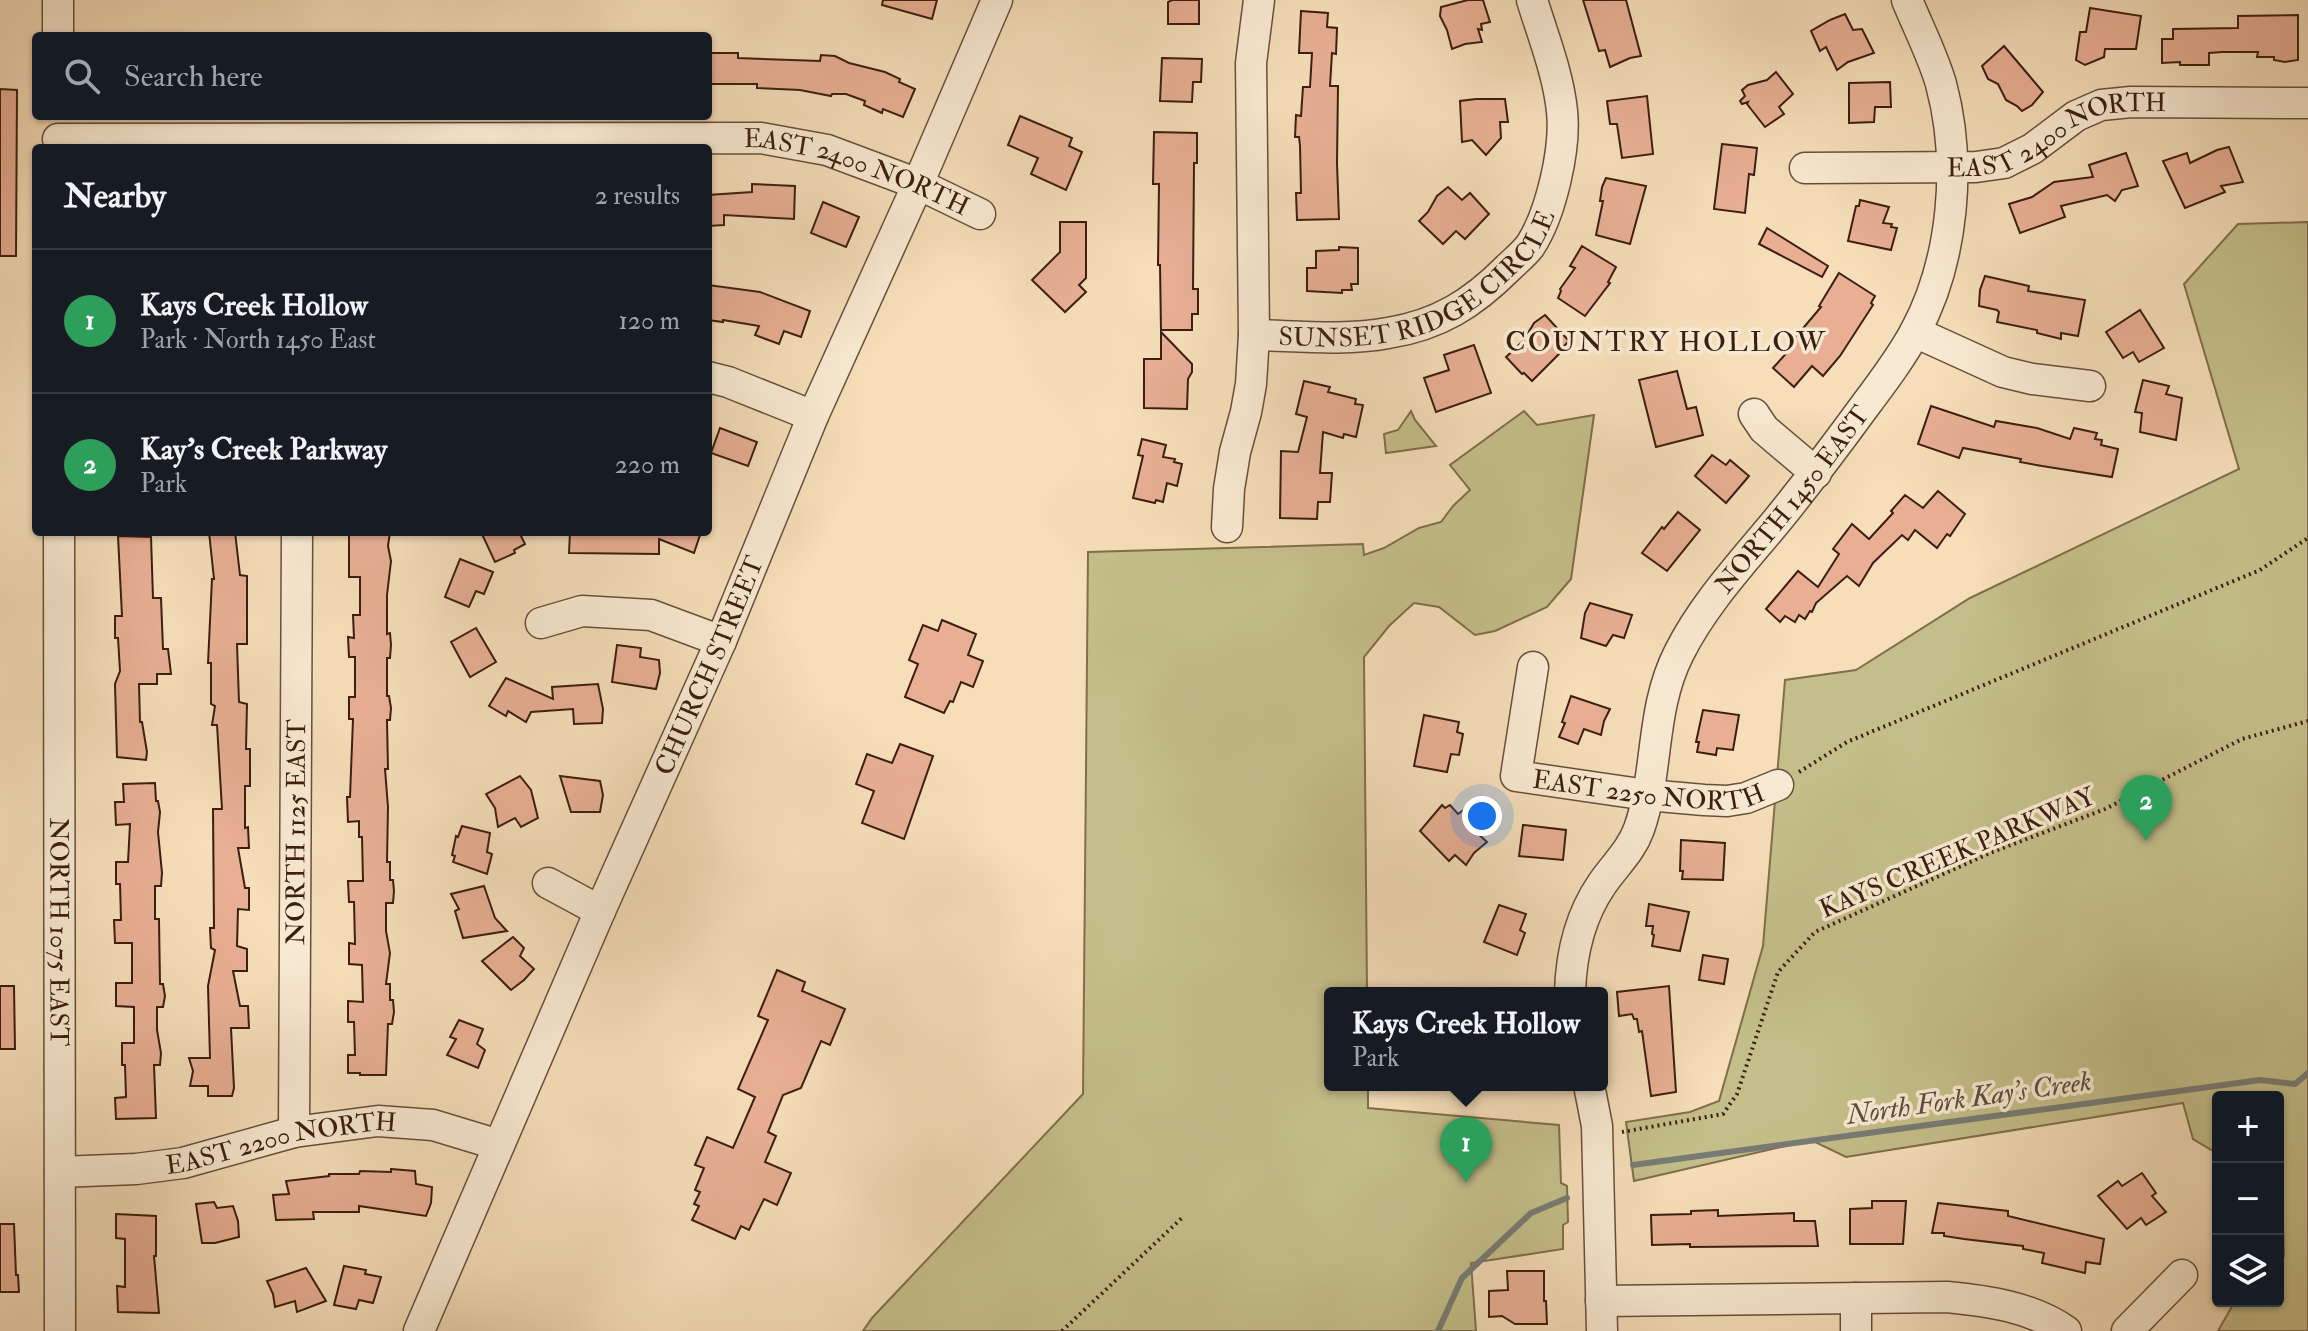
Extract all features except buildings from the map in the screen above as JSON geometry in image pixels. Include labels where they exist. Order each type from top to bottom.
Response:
[{"type":"street","points":[[58,0],[58,32]]},
{"type":"street","name":"CHURCH STREET","points":[[419,1331],[600,911],[721,641],[813,416],[997,0]]},
{"type":"street","points":[[1227,527],[1235,452],[1251,384],[1254,335],[1251,63],[1259,0]]},
{"type":"street","name":"SUNSET RIDGE CIRCLE","points":[[1254,335],[1388,333],[1434,321],[1470,303],[1529,246],[1548,206],[1563,137],[1557,80],[1532,0]]},
{"type":"street","name":"NORTH 1450 EAST","points":[[1570,987],[1576,941],[1588,907],[1602,884],[1628,853],[1638,831],[1663,694],[1678,655],[1702,612],[1816,473],[1878,389],[1915,332],[1939,267],[1949,224],[1953,167],[1941,83],[1907,0]]},
{"type":"street","name":"EAST 2400 NORTH","points":[[1805,168],[1976,167],[2004,163],[2032,149],[2076,116],[2101,105],[2131,102],[2308,103]]},
{"type":"street","name":"EAST 2400 NORTH","points":[[58,134],[761,138],[827,150],[918,184],[980,214]]},
{"type":"street","points":[[1915,332],[2003,372],[2090,386]]},
{"type":"street","points":[[712,378],[813,416]]},
{"type":"street","points":[[1754,414],[1764,429],[1816,473]]},
{"type":"street","name":"NORTH 1075 EAST","points":[[59,536],[60,1331]]},
{"type":"street","name":"NORTH 1125 EAST","points":[[294,1132],[297,536]]},
{"type":"street","points":[[541,623],[582,611],[651,615],[721,641]]},
{"type":"street","name":"EAST 2250 NORTH","points":[[1533,667],[1516,776],[1647,795],[1727,801],[1746,798],[1778,785]]},
{"type":"street","points":[[548,883],[600,911]]},
{"type":"street","points":[[1590,1091],[1597,1126],[1602,1316],[1856,1298],[1947,1297],[1986,1301],[2022,1310],[2066,1331]]},
{"type":"street","name":"EAST 2200 NORTH","points":[[60,1172],[136,1169],[183,1163],[294,1132],[378,1121],[433,1125],[499,1145]]},
{"type":"street","points":[[2127,1331],[2182,1275]]},
{"type":"street","points":[[1856,1298],[1856,1331]]},
{"type":"path","points":[[1778,785],[1847,742],[2260,570],[2308,538]]},
{"type":"path","name":"KAYS CREEK PARKWAY","points":[[1622,1132],[1723,1114],[1737,1094],[1778,972],[1815,932],[1990,853],[2105,809],[2242,739],[2308,721]]},
{"type":"path","points":[[1062,1331],[1184,1216]]},
{"type":"shaded area","points":[[2308,222],[2308,1331],[2218,1331],[2232,1307],[2284,1307],[2284,1091],[2212,1091],[2212,1150],[2193,1139],[2183,1103],[1846,1157],[1811,1140],[1634,1181],[1626,1122],[1690,1112],[1719,1101],[1763,946],[1785,680],[1856,670],[1970,598],[2239,469],[2184,284],[2238,224]]},
{"type":"shaded area","points":[[1411,411],[1436,446],[1386,453],[1384,434],[1398,430]]},
{"type":"shaded area","points":[[1524,411],[1537,425],[1594,415],[1571,579],[1547,607],[1495,631],[1475,635],[1439,607],[1414,603],[1389,626],[1364,657],[1367,987],[1324,987],[1324,1091],[1368,1091],[1368,1108],[1559,1125],[1561,1183],[1567,1186],[1568,1222],[1563,1225],[1563,1249],[1471,1263],[1476,1331],[863,1331],[1083,1094],[1088,552],[1363,544],[1364,555],[1384,548],[1419,528],[1441,522],[1470,490],[1450,465]]},
{"type":"waterway","name":"North Fork Kay's Creek","points":[[1633,1165],[2260,1080],[2295,1084],[2308,1073]]},
{"type":"waterway","name":"North Fork Kay's Creek","points":[[1438,1331],[1462,1278],[1531,1213],[1567,1198]]},
{"type":"place","name":"Kay's Creek Parkway","points":[[2146,841]]},
{"type":"place","name":"Kays Creek Hollow","points":[[1466,1183]]},
{"type":"district","name":"COUNTRY HOLLOW","points":[[1666,341]]}]
